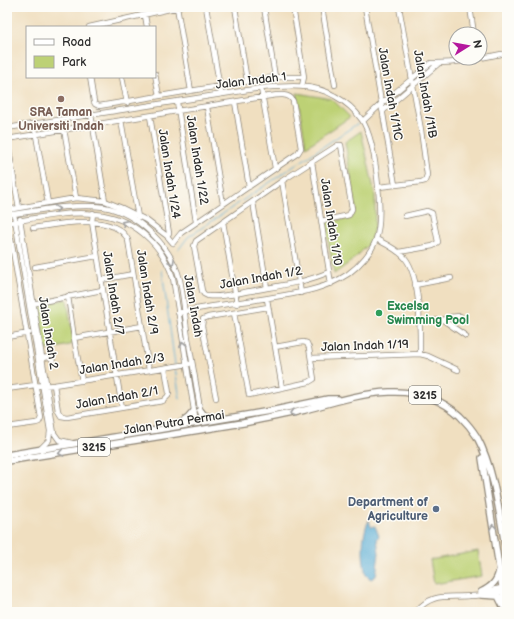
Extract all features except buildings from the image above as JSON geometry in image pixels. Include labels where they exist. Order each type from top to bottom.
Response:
[{"type":"main road","name":"Jalan Putra Permai","points":[[7,461],[281,416],[343,399],[393,392],[422,394],[442,402],[460,416],[473,431],[482,450]]},
{"type":"main road","name":"Jalan Putra Permai","points":[[7,455],[41,448],[200,424],[223,418],[270,411],[328,399],[343,399]]},
{"type":"main road","points":[[172,428],[188,418],[197,410],[207,416],[223,418]]},
{"type":"main road","points":[[182,432],[184,430],[197,428],[200,424],[216,424],[223,426]]},
{"type":"main road","name":"3215","points":[[482,450],[494,488],[507,557]]},
{"type":"main road","name":"3215","points":[[482,450],[484,470],[505,589],[506,612]]},
{"type":"main road","points":[[481,593],[494,584],[498,577],[500,566]]},
{"type":"main road","points":[[481,593],[498,596],[506,612]]},
{"type":"street","points":[[97,26],[113,24],[178,7],[191,91]]},
{"type":"street","points":[[206,7],[221,94]]},
{"type":"street","points":[[235,7],[247,81]]},
{"type":"street","points":[[264,7],[275,77]]},
{"type":"street","points":[[293,7],[304,77],[302,86]]},
{"type":"street","points":[[322,7],[335,85]]},
{"type":"street","name":"Jalan Indah 1/11C","points":[[365,7],[395,185]]},
{"type":"street","name":"Jalan Indah /11B","points":[[395,185],[425,181],[428,175],[399,7]]},
{"type":"street","points":[[470,7],[473,26]]},
{"type":"street","points":[[144,15],[147,26]]},
{"type":"street","points":[[488,56],[500,54]]},
{"type":"street","points":[[363,121],[376,108],[431,63],[438,64],[448,62]]},
{"type":"street","points":[[376,108],[383,111],[438,64]]},
{"type":"street","points":[[90,78],[94,102],[97,105],[127,102],[275,77],[304,77]]},
{"type":"street","points":[[122,78],[128,109]]},
{"type":"street","points":[[156,78],[159,96]]},
{"type":"street","name":"Jalan Indah 1","points":[[7,128],[261,88],[302,86],[334,95],[352,108],[363,121],[371,144],[379,187],[379,223],[376,240],[361,262],[331,284],[301,293],[178,313]]},
{"type":"street","points":[[261,88],[275,168]]},
{"type":"street","points":[[7,210],[19,208],[48,203],[76,198],[105,201],[138,215],[167,236],[172,243],[174,243],[181,233],[196,222],[300,151],[301,145],[291,96],[263,97],[7,139],[19,208]]},
{"type":"street","name":"Jalan Indah 1/22","points":[[177,102],[196,222]]},
{"type":"street","points":[[235,102],[249,187]]},
{"type":"street","points":[[207,107],[223,204]]},
{"type":"street","points":[[91,114],[105,201]]},
{"type":"street","name":"Jalan Indah 1/24","points":[[150,116],[169,233],[167,236]]},
{"type":"street","points":[[120,120],[138,215],[136,229]]},
{"type":"street","points":[[34,124],[48,203]]},
{"type":"street","points":[[64,129],[76,198]]},
{"type":"street","points":[[237,304],[223,222],[338,145],[341,145],[352,209],[349,215],[321,221]]},
{"type":"street","name":"Jalan Indah 1/10","points":[[312,162],[331,284]]},
{"type":"street","points":[[282,182],[301,293]]},
{"type":"street","points":[[379,187],[395,185]]},
{"type":"street","points":[[253,202],[267,288]]},
{"type":"street","name":"Jalan Indah","points":[[7,215],[61,208],[94,207],[114,210],[138,222],[158,240],[174,265],[180,280],[190,364],[200,424]]},
{"type":"street","points":[[399,252],[433,246],[438,242],[434,215],[431,212],[427,211],[404,216]]},
{"type":"street","name":"Jalan Indah 2","points":[[16,214],[44,386],[54,433],[59,440],[73,443]]},
{"type":"street","name":"Jalan Indah 2/7","points":[[93,214],[92,222],[102,290],[122,408]]},
{"type":"street","name":"Jalan Indah","points":[[7,223],[56,215],[103,215],[117,219],[149,238],[158,249],[170,270],[190,364]]},
{"type":"street","points":[[33,228],[65,223],[92,222]]},
{"type":"street","name":"Jalan Indah 2/9","points":[[92,222],[119,230],[128,240],[149,370]]},
{"type":"street","name":"Jalan Indah 1/2","points":[[223,222],[198,240],[194,246],[204,294],[212,296],[267,288],[299,282],[318,277],[329,272]]},
{"type":"street","points":[[7,233],[11,239],[39,403],[40,420],[36,423],[7,427]]},
{"type":"street","points":[[376,240],[399,252],[410,266],[415,285],[420,321],[420,354],[428,356],[458,370]]},
{"type":"street","points":[[403,256],[415,249]]},
{"type":"street","points":[[35,267],[97,256]]},
{"type":"street","points":[[101,280],[133,274]]},
{"type":"street","points":[[415,285],[451,278]]},
{"type":"street","points":[[31,304],[102,290]]},
{"type":"street","points":[[68,296],[82,381]]},
{"type":"street","points":[[267,299],[282,388]]},
{"type":"street","points":[[216,398],[201,322],[202,319],[268,307]]},
{"type":"street","points":[[234,313],[248,394],[250,395],[311,381],[314,376],[308,344],[305,342],[275,347]]},
{"type":"street","points":[[420,321],[443,320],[449,317],[460,316]]},
{"type":"street","points":[[443,320],[466,336]]},
{"type":"street","points":[[74,338],[142,326]]},
{"type":"street","points":[[7,337],[35,331]]},
{"type":"street","name":"Jalan Indah 2","points":[[35,331],[42,358],[50,438],[41,448]]},
{"type":"street","name":"Jalan Indah 1/19","points":[[311,358],[420,354]]},
{"type":"street","points":[[42,358],[50,357],[54,361]]},
{"type":"street","name":"Jalan Indah 2/3","points":[[7,389],[35,385],[54,385],[190,364]]},
{"type":"street","name":"Jalan Indah 2/1","points":[[54,385],[58,411],[63,417],[122,408],[158,402],[166,399],[169,393],[168,367]]},
{"type":"street","points":[[415,612],[427,601],[434,598],[465,596],[505,589]]},
{"type":"green space","points":[[297,93],[332,99],[350,117],[306,147]]},
{"type":"green space","points":[[361,131],[375,194],[375,225],[370,243],[353,260],[334,274],[325,222],[352,218],[356,208],[345,142]]},
{"type":"green space","points":[[67,299],[74,344],[46,350],[38,305]]},
{"type":"green space","points":[[478,551],[482,576],[434,584],[430,560]]},
{"type":"water","points":[[369,520],[371,527],[375,526],[379,536],[377,539],[379,553],[376,576],[371,579],[366,575],[363,554],[363,540]]},
{"type":"waterway","points":[[179,249],[188,237],[357,124]]},
{"type":"waterway","points":[[162,270],[175,365]]},
{"type":"waterway","points":[[175,368],[180,399]]},
{"type":"place","name":"SRA Taman Universiti Indah","points":[[61,99]]},
{"type":"place","name":"Excelsa Swimming Pool","points":[[379,313]]},
{"type":"place","name":"Department of Agriculture","points":[[436,509]]}]
